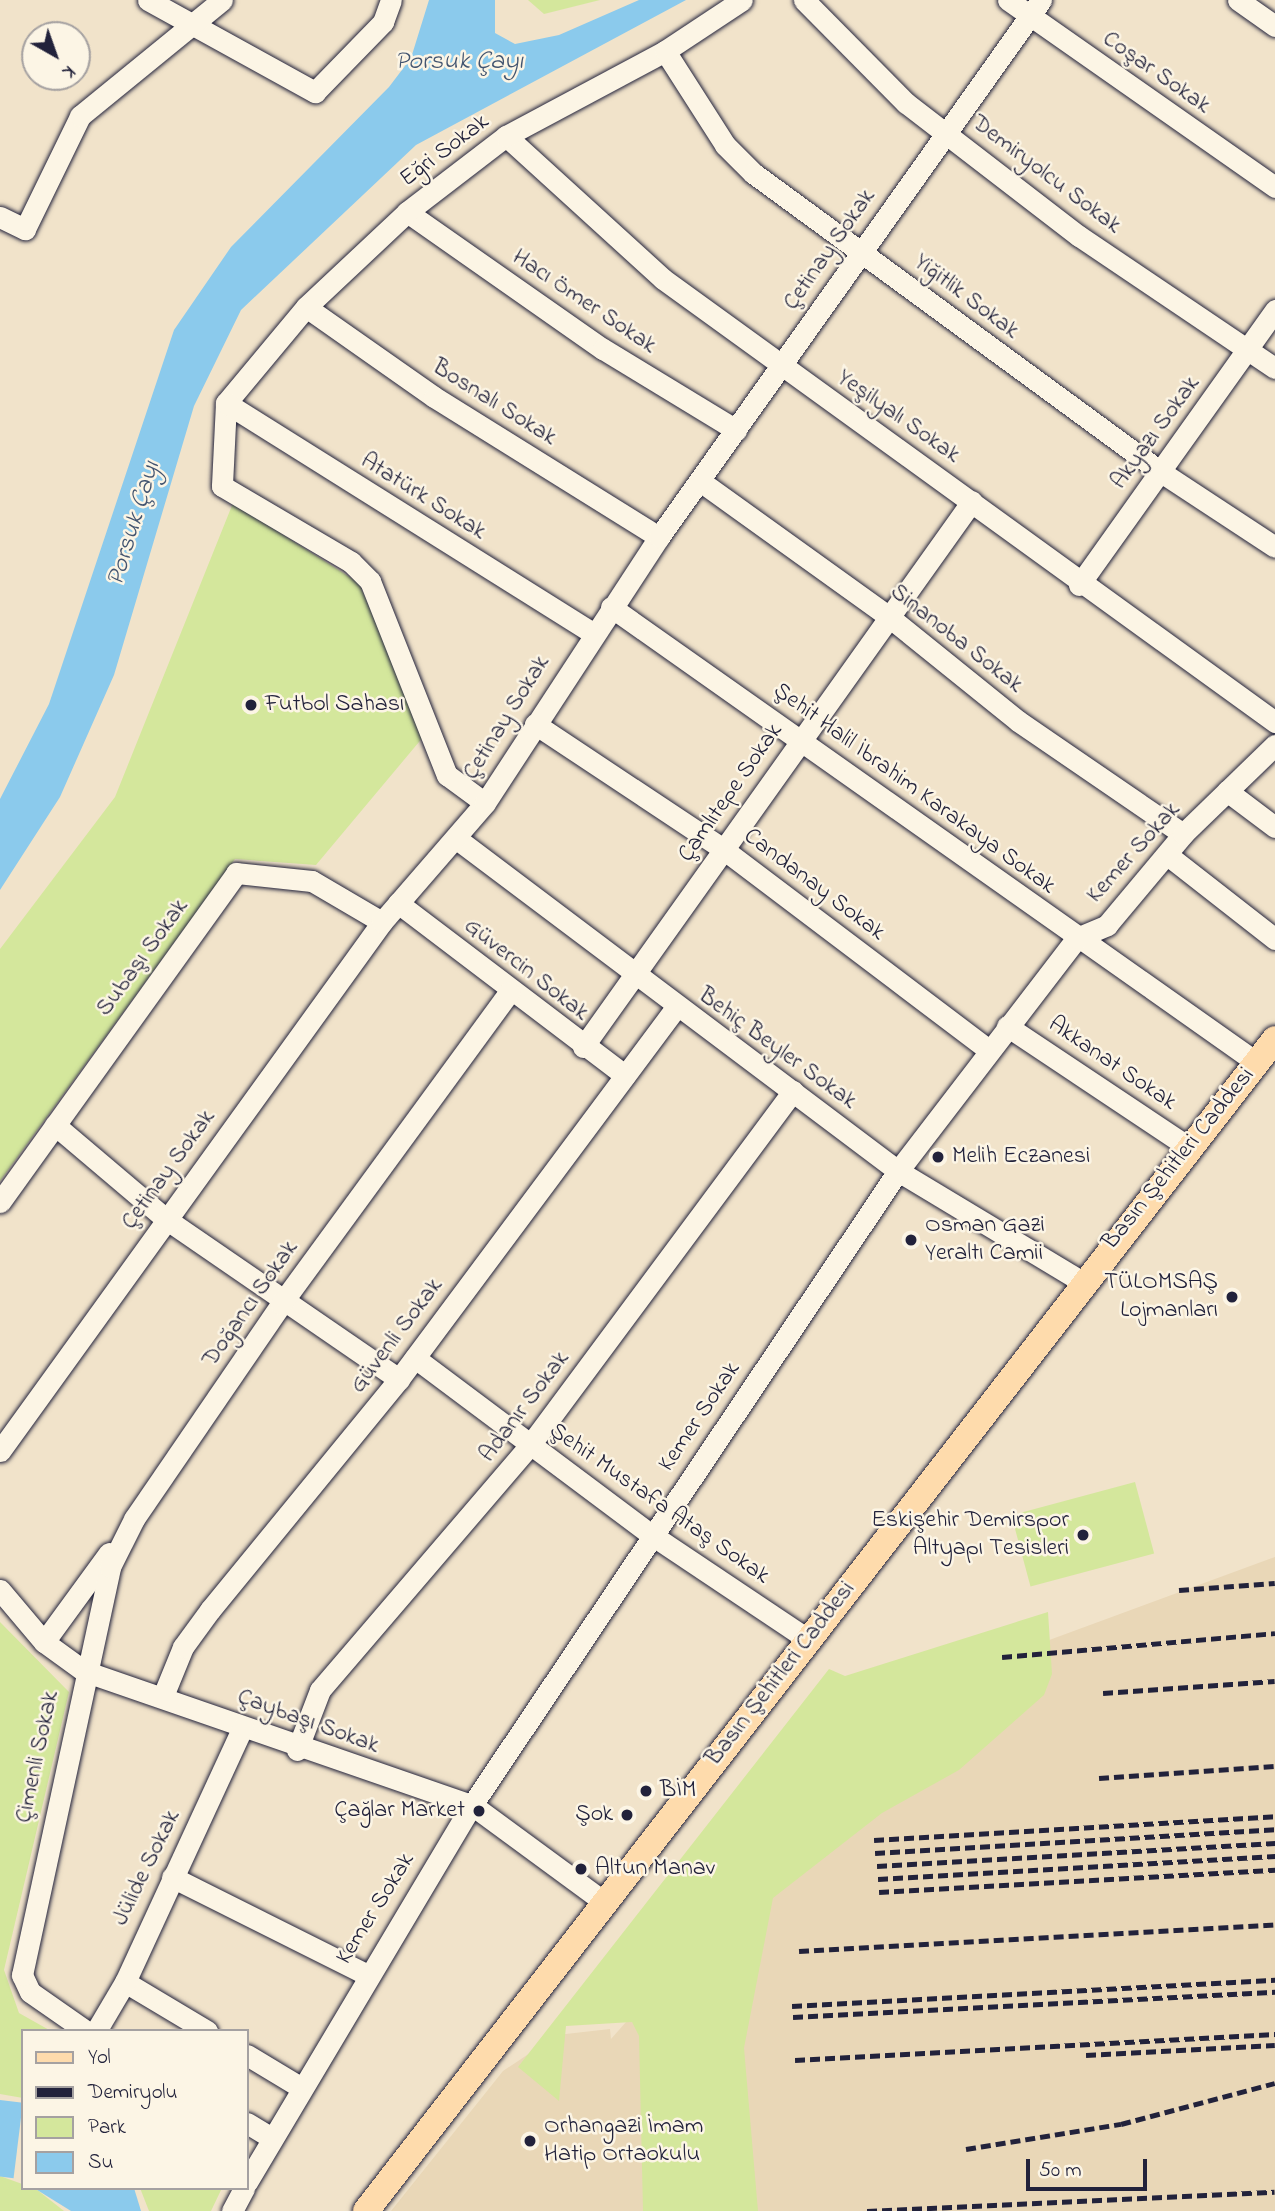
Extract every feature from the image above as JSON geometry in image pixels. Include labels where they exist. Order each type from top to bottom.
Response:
[{"type":"main road","name":"Basın Şehitleri Caddesi","points":[[366,2211],[1082,1281],[1275,1039]]},
{"type":"street","points":[[148,0],[194,28],[315,92],[383,22],[391,0]]},
{"type":"street","points":[[0,217],[24,229],[80,116],[194,28],[222,0]]},
{"type":"street","name":"Eğri Sokak","points":[[226,403],[306,307],[407,212],[506,136],[664,51],[742,0]]},
{"type":"street","name":"Demiryolcu Sokak","points":[[804,0],[906,103],[1079,236],[1275,368]]},
{"type":"street","name":"Coşar Sokak","points":[[1008,0],[1035,8],[1275,187]]},
{"type":"street","points":[[1238,0],[1275,26]]},
{"type":"street","name":"Çetinay Sokak","points":[[0,1451],[382,922],[457,839],[485,803],[593,633],[659,537],[1035,8]]},
{"type":"street","name":"Yiğitlik Sokak","points":[[664,51],[725,145],[753,173],[1161,472],[1275,547]]},
{"type":"street","name":"Yeşilyalı Sokak","points":[[506,136],[663,279],[783,362],[802,383],[972,501],[1079,585],[1275,722]]},
{"type":"street","name":"Hacı Ömer Sokak","points":[[407,212],[603,349],[736,430]]},
{"type":"street","name":"Bosnalı Sokak","points":[[306,307],[433,397],[659,537]]},
{"type":"street","name":"Akyazı Sokak","points":[[1079,585],[1275,310]]},
{"type":"street","points":[[226,403],[222,486],[351,562],[370,581],[447,775],[485,803]]},
{"type":"street","name":"Atatürk Sokak","points":[[226,403],[593,633]]},
{"type":"street","name":"Sinanoba Sokak","points":[[700,481],[888,616],[1018,721],[1183,834]]},
{"type":"street","name":"Çamlıtepe Sokak","points":[[583,1047],[972,501]]},
{"type":"street","name":"Şehit Halil İbrahim Karakaya Sokak","points":[[611,607],[803,738],[1077,938],[1256,1062]]},
{"type":"street","name":"Candanay Sokak","points":[[535,724],[723,849],[988,1049]]},
{"type":"street","name":"Kemer Sokak","points":[[248,2180],[269,2136],[472,1805],[898,1171],[988,1049],[1077,938],[1107,925],[1170,857],[1183,834],[1275,745]]},
{"type":"street","points":[[1227,791],[1275,827]]},
{"type":"street","name":"Behiç Beyler Sokak","points":[[457,839],[676,1008],[793,1091],[898,1171],[1082,1281]]},
{"type":"street","points":[[1170,857],[1275,939]]},
{"type":"street","name":"Subaşı Sokak","points":[[0,1202],[236,873],[312,881],[382,922]]},
{"type":"street","name":"Güvercin Sokak","points":[[398,902],[509,992],[625,1075]]},
{"type":"street","name":"Doğancı Sokak","points":[[84,1671],[110,1567],[134,1519],[281,1304],[509,992]]},
{"type":"street","name":"Güvenli Sokak","points":[[163,1696],[183,1647],[210,1610],[399,1379],[676,1008]]},
{"type":"street","name":"Akkanat Sokak","points":[[1007,1026],[1187,1146]]},
{"type":"street","name":"Adanır Sokak","points":[[297,1750],[320,1690],[530,1445],[793,1091]]},
{"type":"street","points":[[55,1125],[166,1219],[281,1304],[399,1379]]},
{"type":"street","name":"Şehit Mustafa Ataş Sokak","points":[[415,1358],[652,1535],[808,1640]]},
{"type":"street","points":[[44,1642],[134,1519]]},
{"type":"street","name":"Çaybaşı Sokak","points":[[0,1590],[44,1642],[84,1671],[163,1696],[297,1750],[472,1805],[604,1902]]},
{"type":"street","name":"Çimenli Sokak","points":[[83,2029],[30,1992],[22,1975],[84,1671]]},
{"type":"street","name":"Jülide Sokak","points":[[97,2029],[125,1982],[243,1727]]},
{"type":"street","points":[[172,1877],[366,1975]]},
{"type":"street","points":[[125,1982],[204,2029]]},
{"type":"street","points":[[248,2056],[300,2087]]},
{"type":"street","points":[[248,2124],[269,2136]]},
{"type":"street","points":[[232,2211],[243,2190]]},
{"type":"shaded area","points":[[1275,1557],[1275,2211],[391,2211],[503,2071],[557,2035],[610,2029],[611,2039],[924,1686]]},
{"type":"green space","points":[[528,0],[600,0],[544,14]]},
{"type":"green space","points":[[233,503],[359,583],[424,736],[316,865],[235,859],[0,1181],[0,949],[115,797]]},
{"type":"green space","name":"Eskişehir Demirspor Altyapı Tesisleri","points":[[1135,1482],[1154,1553],[1031,1587],[1011,1515]]},
{"type":"green space","points":[[1048,1612],[1052,1674],[1044,1695],[959,1770],[882,1813],[773,1898],[744,2048],[758,2211],[643,2211],[639,2036],[632,2022],[566,2026],[559,2101],[518,2067],[829,1669],[845,1676]]},
{"type":"green space","points":[[0,1622],[69,1692],[4,1970],[19,2013],[47,2029],[21,2029],[21,2098],[0,2094]]},
{"type":"green space","points":[[0,2176],[21,2184],[21,2190],[37,2190],[64,2211],[0,2211]]},
{"type":"green space","points":[[141,2190],[221,2190],[211,2211],[149,2211]]},
{"type":"water","name":"Porsuk Çayı","points":[[429,0],[495,0],[495,33],[515,44],[559,35],[639,0],[686,0],[416,145],[241,310],[194,406],[114,675],[60,797],[0,890],[0,799],[49,704],[174,330],[231,247],[389,87],[411,58]]},
{"type":"water","points":[[0,2100],[21,2103],[14,2178],[0,2177]]},
{"type":"water","points":[[37,2190],[135,2190],[141,2211],[71,2211]]},
{"type":"railway","points":[[1179,1590],[1275,1583]]},
{"type":"railway","points":[[1002,1657],[1275,1633]]},
{"type":"railway","points":[[1103,1693],[1275,1681]]},
{"type":"railway","points":[[1099,1778],[1275,1766]]},
{"type":"railway","points":[[874,1840],[1275,1816]]},
{"type":"railway","points":[[875,1853],[1275,1829]]},
{"type":"railway","points":[[877,1866],[1275,1843]]},
{"type":"railway","points":[[878,1879],[1275,1856]]},
{"type":"railway","points":[[879,1892],[1275,1870]]},
{"type":"railway","points":[[799,1951],[1275,1924]]},
{"type":"railway","points":[[792,2006],[1275,1980]]},
{"type":"railway","points":[[793,2017],[1275,1992]]},
{"type":"railway","points":[[795,2060],[1275,2034]]},
{"type":"railway","points":[[1086,2055],[1275,2045]]},
{"type":"railway","points":[[966,2149],[1121,2124],[1275,2083]]},
{"type":"railway","points":[[867,2211],[1275,2192]]},
{"type":"place","name":"Futbol Sahası","points":[[251,705]]},
{"type":"place","name":"Melih Eczanesi","points":[[938,1157]]},
{"type":"place","name":"Osman Gazi Yeraltı Camii","points":[[911,1240]]},
{"type":"place","name":"TÜLOMSAŞ Lojmanları","points":[[1232,1297]]},
{"type":"place","name":"Eskişehir Demirspor Altyapı Tesisleri","points":[[1083,1535]]},
{"type":"place","name":"BİM","points":[[646,1791]]},
{"type":"place","name":"Çağlar Market","points":[[479,1811]]},
{"type":"place","name":"Şok","points":[[627,1815]]},
{"type":"place","name":"Altun Manav","points":[[581,1869]]},
{"type":"place","name":"Orhangazi İmam Hatip Ortaokulu","points":[[530,2141]]}]
